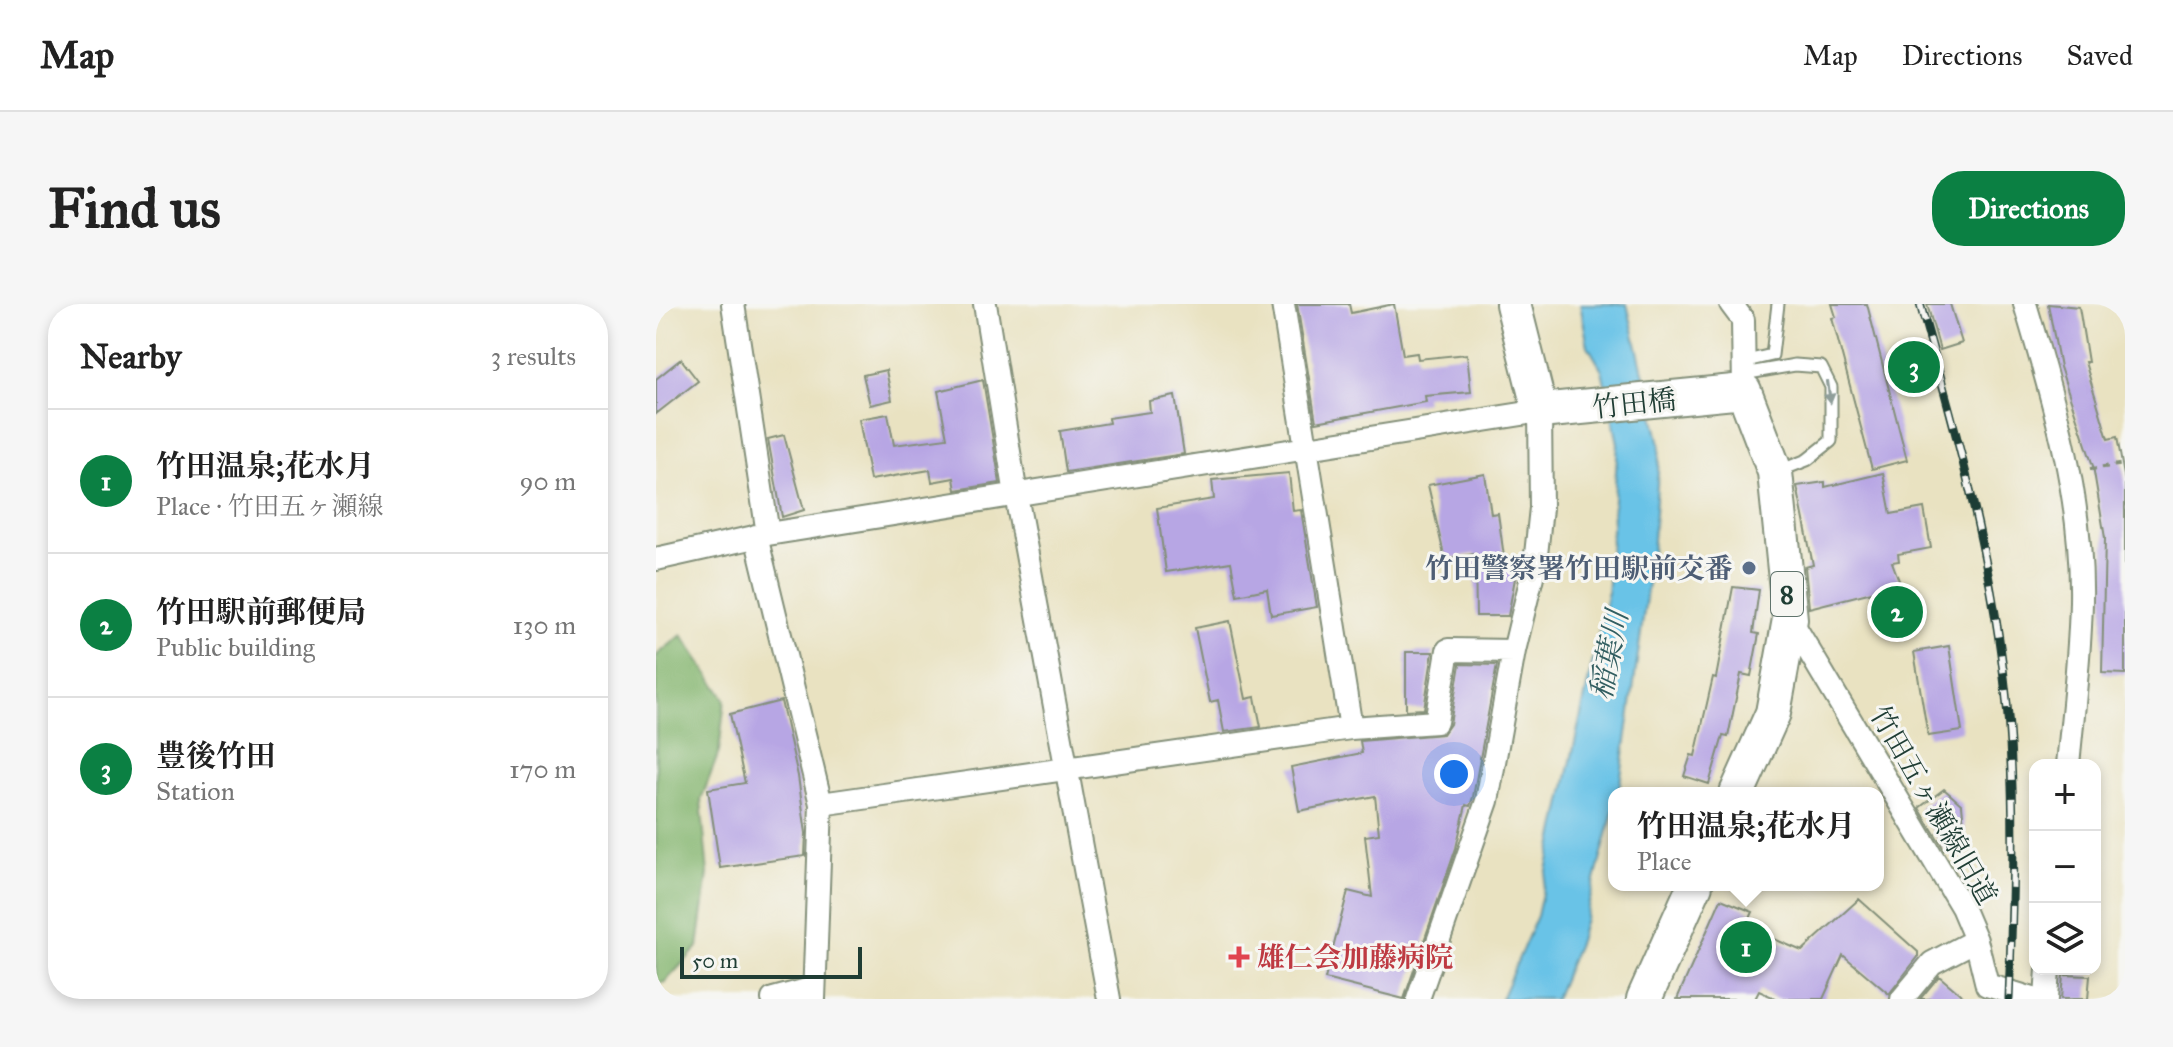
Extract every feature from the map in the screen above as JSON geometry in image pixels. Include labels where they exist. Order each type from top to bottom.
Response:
[{"type":"main road","points":[[1513,304],[1553,411]]},
{"type":"main road","name":"竹田橋","points":[[1553,411],[1702,396],[1743,376]]},
{"type":"main road","name":"8","points":[[1740,787],[1773,713],[1790,619],[1775,472],[1743,376]]},
{"type":"main road","points":[[1644,999],[1692,891]]},
{"type":"street","points":[[733,304],[762,535],[821,804],[814,994],[773,999]]},
{"type":"street","points":[[985,304],[1016,495],[1109,999]]},
{"type":"street","points":[[1283,304],[1351,728]]},
{"type":"street","points":[[1731,304],[1743,320],[1743,376]]},
{"type":"street","points":[[2025,304],[2062,428],[2072,484],[2082,598],[2069,759]]},
{"type":"street","points":[[656,559],[762,535],[1553,411],[1537,550],[1514,651],[1487,801],[1418,999]]},
{"type":"street","name":"竹田五ヶ瀬線旧道","points":[[1790,619],[1962,907],[1976,940],[1987,985],[2033,999]]},
{"type":"street","points":[[821,804],[1351,728],[1436,722],[1448,650],[1514,651]]},
{"type":"street","points":[[1902,999],[1932,963],[1976,940]]},
{"type":"street","points":[[2046,999],[2048,975]]},
{"type":"lane","points":[[1743,376],[1772,355],[1778,304]]},
{"type":"lane","points":[[1743,376],[1795,365],[1821,367],[1831,387],[1831,441],[1807,460],[1775,472]]},
{"type":"path","points":[[2084,470],[2125,464]]},
{"type":"green space","points":[[682,635],[725,699],[719,752],[701,800],[708,874],[698,947],[665,982],[656,984],[656,659]]},
{"type":"water","name":"稲葉川","points":[[1580,304],[1627,304],[1660,444],[1652,554],[1620,784],[1619,787],[1608,787],[1608,831],[1579,941],[1555,999],[1501,999],[1537,916],[1607,596],[1618,443],[1602,370],[1588,346]]},
{"type":"building","points":[[1297,304],[1349,304],[1351,313],[1394,304],[1403,355],[1417,353],[1418,359],[1467,354],[1471,392],[1425,396],[1426,402],[1316,422]]},
{"type":"building","points":[[1832,304],[1867,304],[1907,460],[1872,469],[1832,318],[1836,317]]},
{"type":"building","points":[[1927,304],[1950,304],[1962,343],[1940,350]]},
{"type":"building","points":[[2048,304],[2079,307],[2088,362],[2085,362],[2108,439],[2117,437],[2125,481],[2125,674],[2102,673],[2105,538],[2093,466],[2060,367]]},
{"type":"building","points":[[681,359],[698,381],[656,414],[656,379]]},
{"type":"building","points":[[886,370],[892,400],[870,405],[863,375]]},
{"type":"building","points":[[983,380],[1000,483],[956,490],[954,478],[932,482],[930,470],[870,480],[859,419],[888,414],[894,445],[947,438],[938,391]]},
{"type":"building","points":[[1175,396],[1184,454],[1066,472],[1060,431],[1109,423],[1108,418],[1150,412],[1149,401]]},
{"type":"building","points":[[784,435],[804,510],[782,517],[768,439]]},
{"type":"building","points":[[1289,473],[1293,511],[1301,510],[1317,607],[1271,615],[1267,589],[1237,595],[1231,562],[1166,572],[1157,508],[1214,499],[1212,480]]},
{"type":"building","points":[[1883,473],[1891,514],[1924,508],[1931,548],[1898,554],[1899,561],[1892,562],[1917,628],[1890,639],[1872,592],[1809,608],[1805,567],[1813,565],[1797,486],[1825,482],[1825,487]]},
{"type":"building","points":[[1485,474],[1491,514],[1498,513],[1504,557],[1519,557],[1508,616],[1476,616],[1475,554],[1445,559],[1428,485]]},
{"type":"building","points":[[1733,587],[1759,590],[1753,633],[1759,634],[1751,676],[1741,674],[1728,737],[1723,736],[1709,784],[1684,776],[1691,755],[1695,756],[1713,677],[1716,678]]},
{"type":"building","points":[[1230,621],[1246,699],[1255,697],[1261,727],[1224,732],[1218,700],[1210,702],[1195,628]]},
{"type":"building","points":[[1949,646],[1962,731],[1928,736],[1914,652]]},
{"type":"building","points":[[1406,652],[1433,652],[1424,709],[1406,710]]},
{"type":"building","points":[[1460,664],[1497,665],[1473,797],[1470,806],[1466,805],[1456,848],[1404,999],[1325,979],[1348,891],[1372,897],[1365,836],[1379,834],[1375,796],[1299,811],[1291,767],[1362,753],[1360,741],[1443,734],[1450,724]]},
{"type":"building","points":[[781,701],[798,776],[806,833],[805,856],[720,868],[708,789],[745,783],[730,714]]},
{"type":"building","points":[[1944,789],[1962,805],[1965,835],[1944,849],[1919,808]]},
{"type":"building","points":[[1721,899],[1753,912],[1746,927],[1802,951],[1859,899],[1918,952],[1918,957],[1889,994],[1843,955],[1823,999],[1777,999],[1759,991],[1755,999],[1677,999]]},
{"type":"building","points":[[2063,975],[2090,976],[2088,999],[2061,999]]},
{"type":"building","points":[[1939,976],[1966,999],[1920,999]]},
{"type":"railway","points":[[1920,304],[1958,442],[1998,629],[2008,717],[2012,798],[2009,999]]},
{"type":"place","name":"豊後竹田","points":[[1914,367]]},
{"type":"place","name":"竹田警察署竹田駅前交番","points":[[1749,568]]},
{"type":"place","name":"竹田駅前郵便局","points":[[1897,612]]},
{"type":"place","name":"竹田温泉;花水月","points":[[1746,947]]},
{"type":"place","name":"雄仁会加藤病院","points":[[1239,957]]}]
